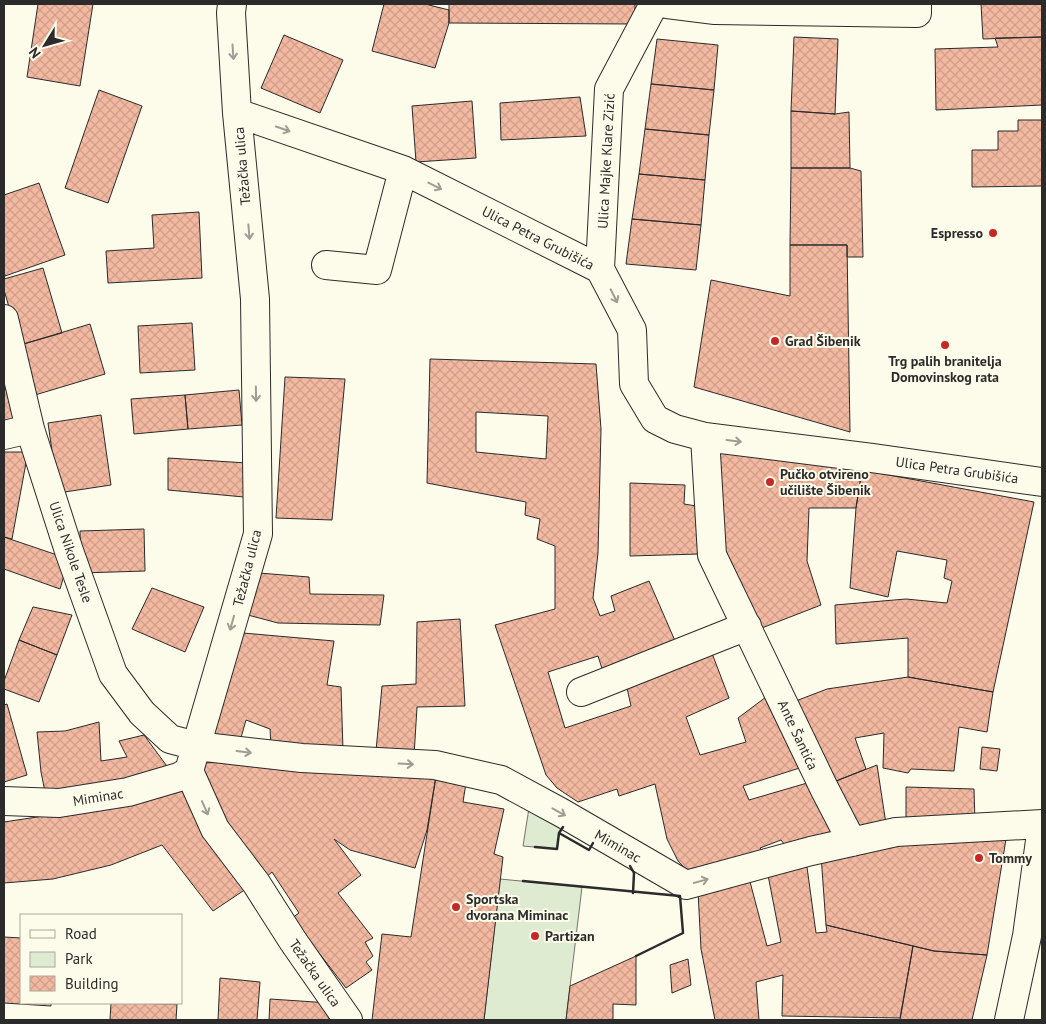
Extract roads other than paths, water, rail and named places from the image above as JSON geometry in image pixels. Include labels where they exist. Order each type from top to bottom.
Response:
[{"type":"street","name":"Težačka ulica","points":[[232,4],[237,113],[255,299],[258,534],[192,758],[215,829],[256,883],[293,941],[348,1020]]},
{"type":"street","name":"Ulica Majke Klare Zizić","points":[[600,269],[609,90],[654,4]]},
{"type":"street","points":[[667,4],[715,10],[917,13],[917,4]]},
{"type":"street","name":"Ulica Petra Grubišića","points":[[237,113],[403,170],[600,269],[632,330],[634,384],[655,419],[675,429],[704,437],[1042,482]]},
{"type":"street","points":[[326,265],[377,270],[403,170]]},
{"type":"street","name":"Ulica Nikole Tesle","points":[[4,319],[30,429],[69,551],[113,674],[142,713],[192,758]]},
{"type":"street","points":[[4,435],[30,429]]},
{"type":"street","name":"Ante Šantića","points":[[704,437],[712,555],[852,842]]},
{"type":"street","points":[[581,692],[747,626]]},
{"type":"street","name":"Miminac","points":[[4,801],[59,803],[128,792],[170,779],[192,758],[302,758],[435,765],[501,780],[686,885],[811,851],[896,832],[1042,825]]},
{"type":"street","points":[[1008,1020],[1027,936],[1042,825]]},
{"type":"place","name":"Espresso","points":[[993,233]]},
{"type":"place","name":"Grad Šibenik","points":[[775,341]]},
{"type":"place","name":"Trg palih branitelja Domovinskog rata","points":[[945,345]]},
{"type":"place","name":"Pučko otvireno učilište Šibenik","points":[[770,482]]},
{"type":"place","name":"Tommy","points":[[979,858]]},
{"type":"place","name":"Sportska dvorana Miminac","points":[[456,907]]},
{"type":"place","name":"Partizan","points":[[535,936]]}]
